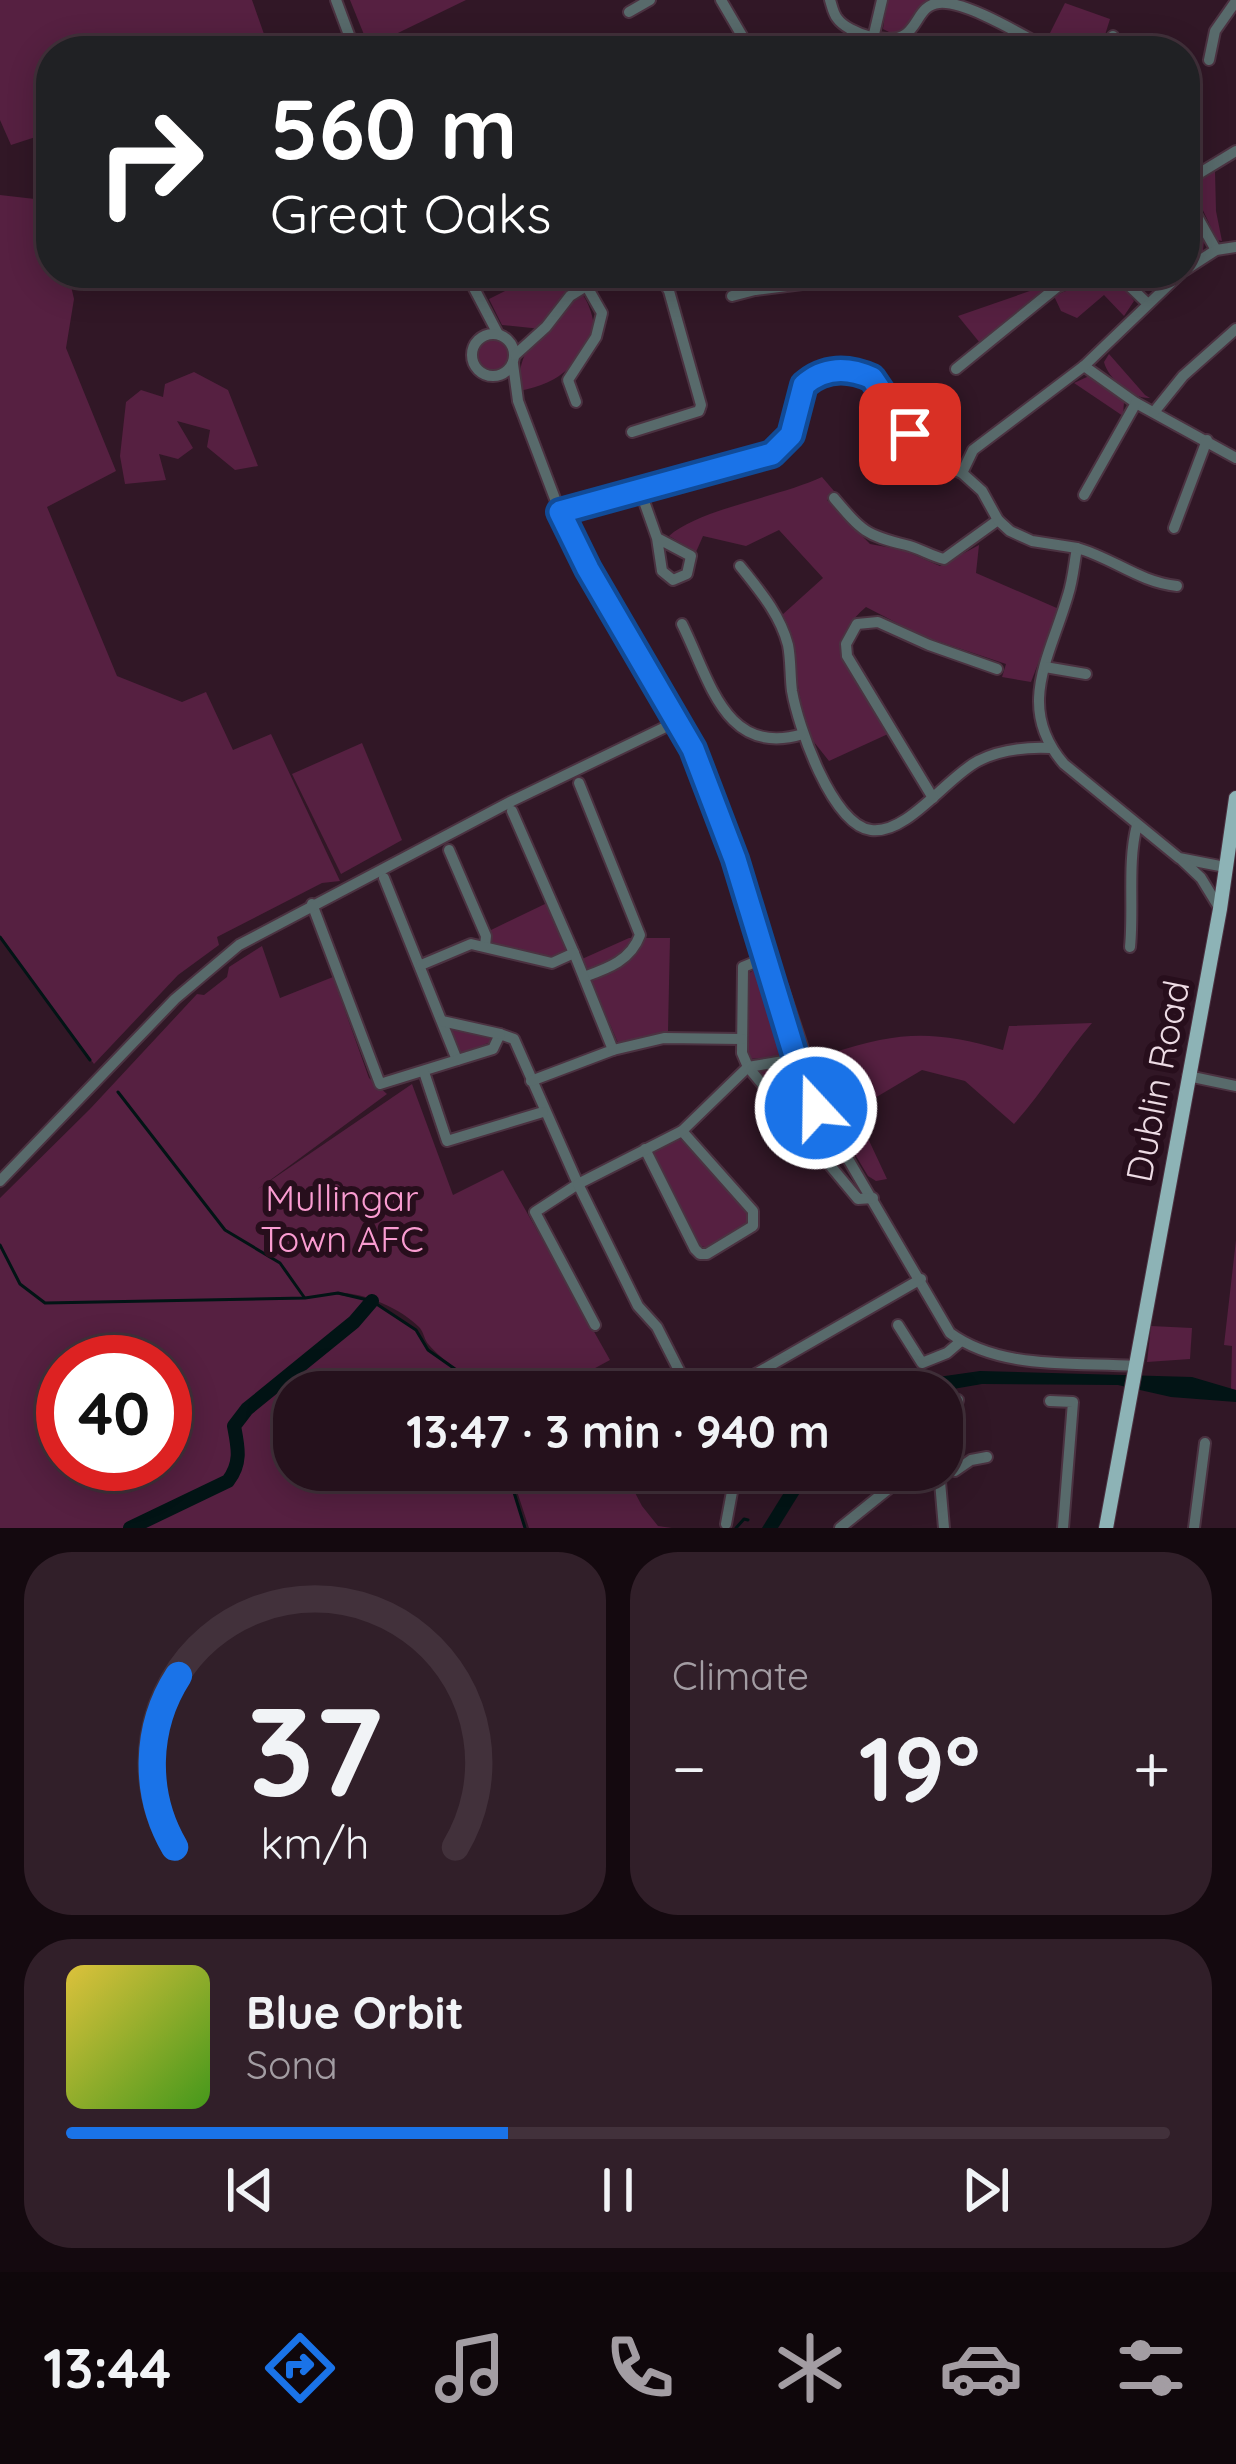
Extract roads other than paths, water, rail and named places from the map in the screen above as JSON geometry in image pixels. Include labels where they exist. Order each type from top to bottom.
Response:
[{"type":"main road","name":"Dublin Road","points":[[1106,1528],[1236,803]]},
{"type":"street","points":[[336,0],[349,36]]},
{"type":"street","points":[[629,12],[650,0]]},
{"type":"street","points":[[722,0],[739,36]]},
{"type":"street","points":[[830,0],[837,18],[850,29],[872,36]]},
{"type":"street","points":[[875,36],[882,0]]},
{"type":"street","points":[[1209,60],[1215,31],[1236,1]]},
{"type":"street","points":[[902,36],[923,10],[937,3],[961,3],[1024,36]]},
{"type":"street","points":[[1200,173],[1236,152]]},
{"type":"street","points":[[1200,222],[1216,250]]},
{"type":"street","points":[[1200,260],[1216,250],[1236,247]]},
{"type":"street","points":[[473,288],[500,335],[511,344],[518,401],[560,512],[588,569],[680,720],[735,859],[772,983],[782,986],[792,1006],[804,1052],[748,1066],[682,1131],[578,1184],[535,1213],[595,1325]]},
{"type":"street","points":[[480,304],[474,364],[484,374],[502,375],[582,288]]},
{"type":"street","points":[[576,402],[568,380],[596,337],[602,314],[588,288]]},
{"type":"street","points":[[632,432],[699,411],[667,288]]},
{"type":"street","points":[[732,296],[770,288]]},
{"type":"street","points":[[956,369],[1055,288]]},
{"type":"street","points":[[1131,288],[1147,303]]},
{"type":"street","points":[[962,472],[973,450],[1084,366],[1164,288]]},
{"type":"street","points":[[1154,412],[1183,376],[1236,328]]},
{"type":"street","points":[[479,339],[537,333]]},
{"type":"street","points":[[1084,366],[1136,403],[1236,458]]},
{"type":"street","points":[[560,512],[780,449],[791,435],[804,385],[835,370],[872,378],[927,458],[962,472],[1010,531],[1108,559],[1141,579],[1177,586]]},
{"type":"street","points":[[493,376],[518,401]]},
{"type":"street","points":[[1084,495],[1136,403]]},
{"type":"street","points":[[1174,528],[1208,440]]},
{"type":"street","points":[[640,490],[657,538]]},
{"type":"street","points":[[833,498],[880,542],[910,546],[944,560],[998,520]]},
{"type":"street","points":[[1076,548],[1070,588],[1038,691],[1038,714],[1050,748],[1179,857],[1201,878],[1220,909]]},
{"type":"street","points":[[740,566],[772,607],[788,644],[802,734],[839,808],[855,825],[884,830],[977,761],[1025,747],[1050,748]]},
{"type":"street","points":[[933,798],[875,698],[853,670],[847,656],[850,634],[857,624],[878,622],[997,669]]},
{"type":"street","points":[[682,624],[733,724],[763,740],[802,734]]},
{"type":"street","points":[[1045,667],[1086,674]]},
{"type":"street","points":[[3,1179],[204,971],[239,945],[563,775],[680,720]]},
{"type":"street","points":[[579,783],[640,934],[617,965],[584,977]]},
{"type":"street","points":[[512,811],[614,1050]]},
{"type":"street","points":[[1130,947],[1132,844],[1137,825]]},
{"type":"street","points":[[448,850],[486,936],[485,946]]},
{"type":"street","points":[[1179,857],[1225,867]]},
{"type":"street","points":[[384,878],[457,1060]]},
{"type":"street","points":[[313,904],[376,1080],[386,1084],[493,1049],[500,1034]]},
{"type":"street","points":[[1116,924],[1132,926]]},
{"type":"street","points":[[421,965],[471,944],[552,963],[574,953]]},
{"type":"street","points":[[765,958],[742,967],[742,1039],[748,1066],[858,1199],[873,1198]]},
{"type":"street","points":[[442,1022],[514,1039],[638,1306],[657,1327],[679,1371]]},
{"type":"street","points":[[531,1081],[614,1050],[664,1038],[742,1039]]},
{"type":"street","points":[[795,1057],[829,1130],[950,1333],[974,1350],[1003,1357],[1134,1370]]},
{"type":"street","points":[[424,1072],[446,1141],[544,1112]]},
{"type":"street","points":[[1189,1076],[1236,1086]]},
{"type":"street","points":[[805,1137],[829,1130]]},
{"type":"street","points":[[645,1149],[695,1249],[700,1255],[707,1254],[753,1226],[755,1217],[682,1131]]},
{"type":"street","points":[[761,1371],[921,1279]]},
{"type":"street","points":[[898,1325],[922,1363],[961,1342]]},
{"type":"street","points":[[1049,1401],[1073,1402],[1063,1528]]},
{"type":"street","points":[[1194,1528],[1205,1443]]},
{"type":"street","points":[[963,1466],[987,1457]]},
{"type":"street","points":[[727,1524],[732,1491]]},
{"type":"street","points":[[840,1528],[886,1491]]},
{"type":"street","points":[[941,1491],[944,1528]]},
{"type":"waterway","points":[[0,937],[90,1060]]},
{"type":"waterway","points":[[118,1092],[225,1230],[280,1263],[304,1297]]},
{"type":"waterway","points":[[0,1245],[20,1284],[45,1303],[305,1298],[338,1293],[372,1301],[416,1330],[428,1350],[458,1371]]},
{"type":"waterway","points":[[130,1528],[228,1481],[237,1461],[234,1426],[247,1409],[354,1322],[372,1301]]},
{"type":"waterway","points":[[514,1491],[525,1528]]},
{"type":"waterway","points":[[736,1528],[748,1520]]},
{"type":"park label","name":"Mullingar Town AFC","points":[[342,1218]]}]
